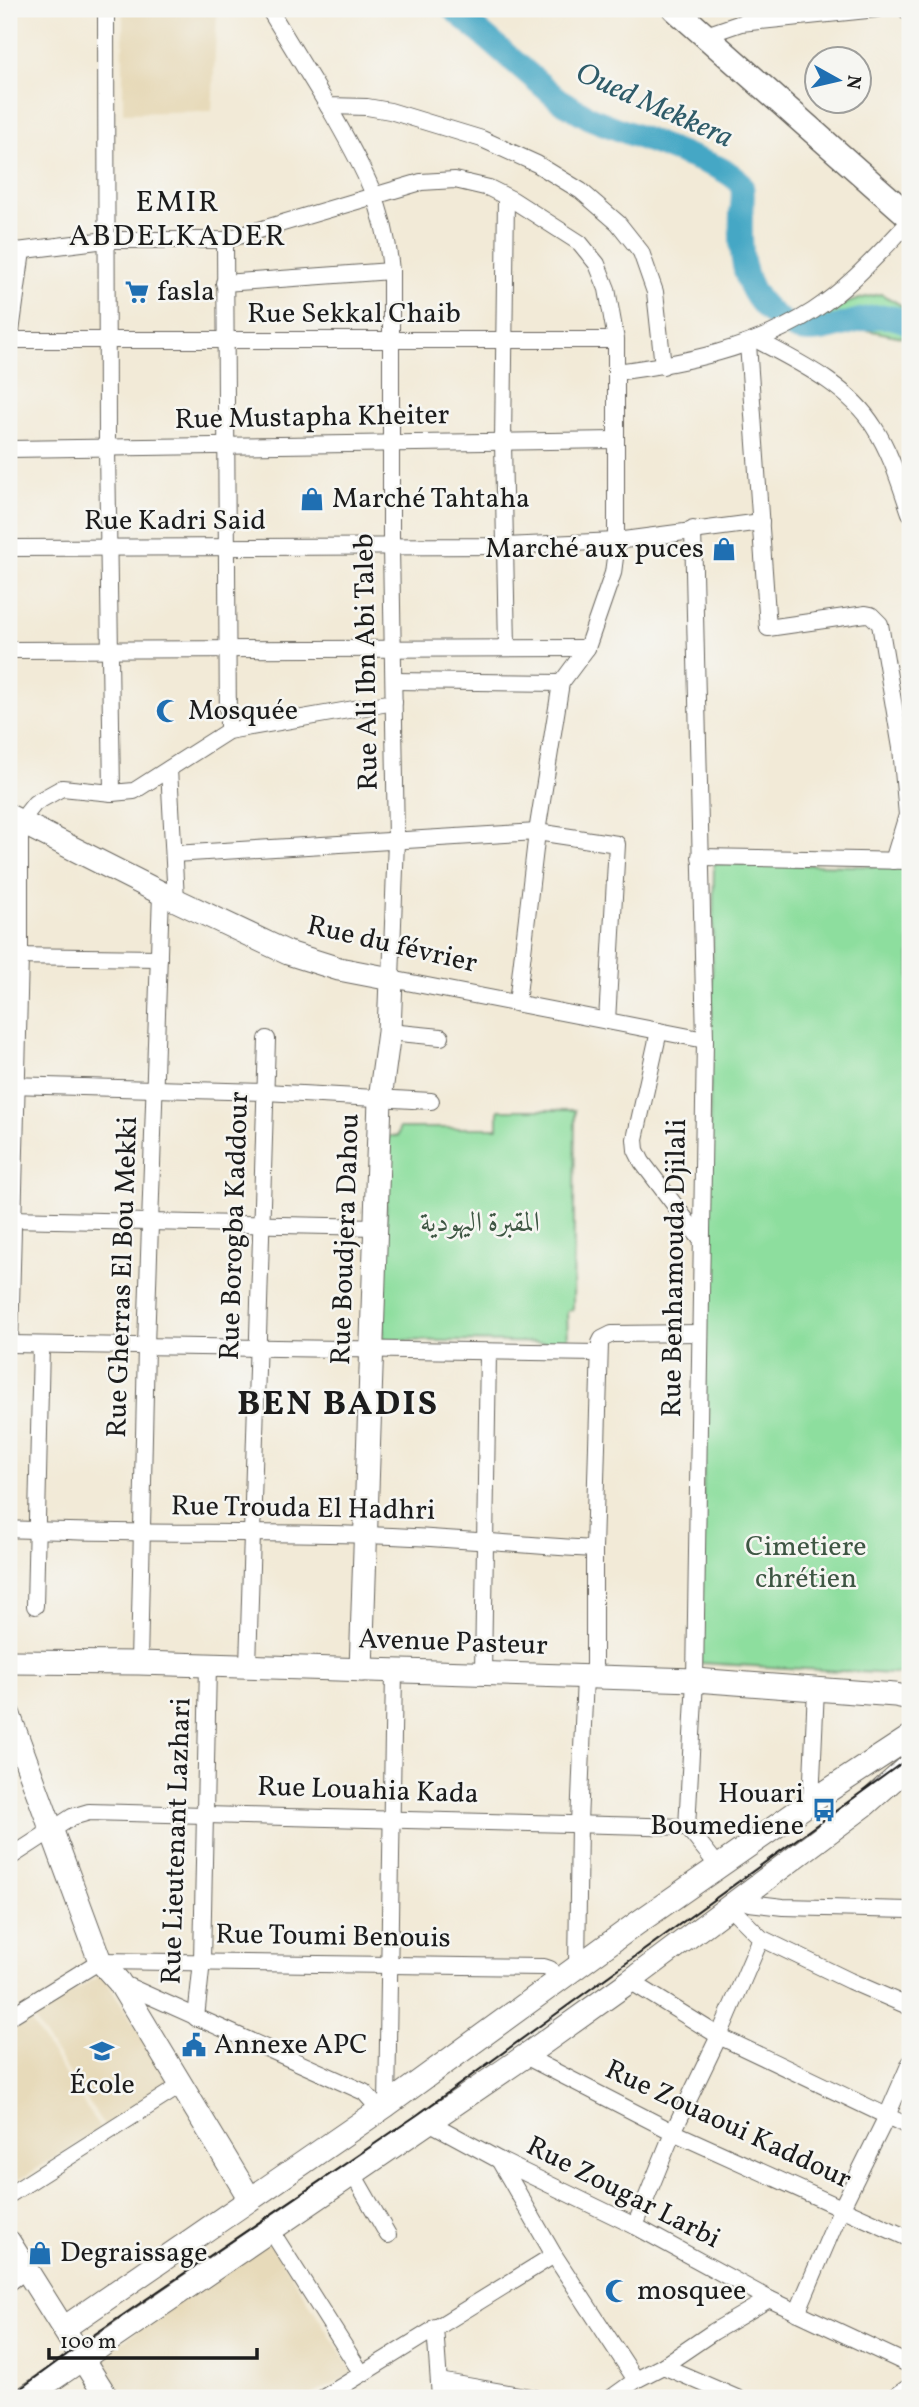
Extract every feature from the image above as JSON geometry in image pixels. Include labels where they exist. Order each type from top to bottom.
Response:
[{"type":"main road","points":[[675,9],[910,219]]},
{"type":"street","points":[[106,9],[107,448],[112,793]]},
{"type":"street","name":"Rue Ali Ibn Abi Taleb","points":[[270,9],[359,160],[376,197],[388,240],[391,271],[390,444],[396,840],[391,979]]},
{"type":"street","points":[[706,35],[741,23],[877,9]]},
{"type":"street","points":[[905,9],[910,14]]},
{"type":"street","points":[[328,106],[367,107],[390,111],[482,139],[537,164],[581,191],[618,223],[641,252],[655,292],[663,366]]},
{"type":"street","points":[[9,342],[15,251],[106,240],[225,240],[421,182],[455,180],[489,188],[580,243],[597,264],[607,289],[616,340],[616,541],[613,573],[587,648],[561,683],[537,832],[517,1003]]},
{"type":"street","points":[[506,197],[503,442],[507,648]]},
{"type":"street","points":[[616,372],[663,366],[759,340],[813,311],[850,282],[910,219]]},
{"type":"street","points":[[225,240],[228,731]]},
{"type":"street","points":[[225,283],[391,271]]},
{"type":"street","name":"Rue Sekkal Chaib","points":[[9,342],[616,340]]},
{"type":"street","points":[[759,340],[855,402],[874,427],[890,458],[910,513]]},
{"type":"street","points":[[759,340],[761,522],[768,628],[866,614],[880,624],[901,748],[908,815],[893,861]]},
{"type":"street","name":"Rue Mustapha Kheiter","points":[[9,449],[616,440]]},
{"type":"street","name":"Rue Kadri Said","points":[[9,548],[505,546],[616,541],[761,522]]},
{"type":"street","name":"Rue Benhamouda Djilali","points":[[687,1827],[695,1680],[705,1040],[693,529]]},
{"type":"street","points":[[9,650],[587,648]]},
{"type":"street","points":[[394,681],[561,683]]},
{"type":"street","points":[[394,702],[228,731],[134,790],[112,793],[62,788],[35,803],[14,820],[9,1344],[488,1352],[599,1348]]},
{"type":"street","name":"Rue Gherras El Bou Mekki","points":[[139,1663],[159,958],[174,854],[169,769]]},
{"type":"street","name":"Rue du février","points":[[14,820],[288,953],[339,969],[705,1040]]},
{"type":"street","points":[[174,854],[537,832],[617,844],[607,1021]]},
{"type":"street","points":[[700,857],[910,861]]},
{"type":"street","points":[[14,956],[159,958]]},
{"type":"street","name":"Rue Boudjera Dahou","points":[[361,1670],[380,1099],[389,1032],[391,979]]},
{"type":"street","points":[[659,1031],[635,1139],[636,1150],[642,1162],[702,1241]]},
{"type":"street","points":[[389,1032],[441,1037]]},
{"type":"street","name":"Rue Borogba Kaddour","points":[[248,1666],[267,1039]]},
{"type":"street","points":[[13,1085],[265,1092],[431,1101]]},
{"type":"street","points":[[11,1219],[376,1227]]},
{"type":"street","points":[[577,1967],[579,1823],[590,1676],[599,1348],[602,1339],[612,1334],[700,1333]]},
{"type":"street","points":[[35,1606],[41,1345]]},
{"type":"street","points":[[483,1673],[488,1352]]},
{"type":"street","name":"Rue Trouda El Hadhri","points":[[9,1529],[366,1535],[484,1540],[505,1544],[594,1549]]},
{"type":"street","name":"Avenue Pasteur","points":[[9,1662],[139,1663],[590,1676],[695,1680],[905,1695]]},
{"type":"street","name":"Rue Lieutenant Lazhari","points":[[196,2018],[202,1961],[208,1665]]},
{"type":"street","points":[[382,2108],[389,1965],[394,1671]]},
{"type":"street","points":[[811,1802],[816,1688]]},
{"type":"street","points":[[9,1715],[100,1961],[118,1982],[250,2199]]},
{"type":"street","points":[[64,2328],[382,2108],[719,1866],[910,1737]]},
{"type":"street","points":[[25,2398],[525,2056],[630,1981],[865,1805],[910,1765]]},
{"type":"street","name":"Rue Louahia Kada","points":[[9,1858],[72,1817],[89,1812],[687,1827]]},
{"type":"street","points":[[687,1827],[719,1866]]},
{"type":"street","points":[[735,1902],[783,1907],[910,1910]]},
{"type":"street","points":[[735,1902],[761,1938],[910,2007]]},
{"type":"street","points":[[635,2226],[673,2132],[719,2036],[761,1938]]},
{"type":"street","points":[[9,2017],[100,1961]]},
{"type":"street","name":"Rue Toumi Benouis","points":[[100,1961],[547,1967],[557,1981]]},
{"type":"street","points":[[630,1981],[719,2036],[910,2127]]},
{"type":"street","points":[[118,1982],[364,2092],[382,2108]]},
{"type":"street","name":"Rue Zouaoui Kaddour","points":[[525,2056],[673,2132],[910,2239]]},
{"type":"street","points":[[797,2313],[842,2207],[910,2063]]},
{"type":"street","points":[[9,2194],[180,2086]]},
{"type":"street","name":"Rue Zougar Larbi","points":[[427,2121],[499,2160],[635,2226],[769,2299],[910,2365]]},
{"type":"street","points":[[499,2160],[554,2255],[636,2380]]},
{"type":"street","points":[[353,2174],[388,2235]]},
{"type":"street","points":[[270,2230],[362,2374]]},
{"type":"street","points":[[9,2242],[18,2276],[64,2328],[107,2398]]},
{"type":"street","points":[[323,2398],[554,2255]]},
{"type":"street","points":[[611,2398],[769,2299]]},
{"type":"street","points":[[435,2327],[440,2398]]},
{"type":"street","points":[[663,2366],[737,2398]]},
{"type":"street","points":[[439,2381],[536,2398]]},
{"type":"street","points":[[893,2398],[910,2386]]},
{"type":"shaded area","points":[[123,12],[217,12],[212,111],[123,113]]},
{"type":"shaded area","name":"École","points":[[102,1974],[172,2084],[105,2127],[32,2017]]},
{"type":"shaded area","name":"École","points":[[28,2017],[100,2129],[19,2180],[9,2163],[9,2030]]},
{"type":"shaded area","points":[[268,2239],[354,2373],[307,2398],[121,2398],[96,2360]]},
{"type":"green space","points":[[881,294],[910,310],[910,347],[902,337],[862,329],[795,334],[835,308]]},
{"type":"green space","name":"Cimetiere chrétien","points":[[714,863],[910,867],[910,1675],[700,1663]]},
{"type":"green space","name":"المقبرة اليهودية","points":[[498,1110],[575,1110],[573,1309],[567,1311],[568,1343],[383,1340],[388,1136],[398,1136],[399,1128],[498,1128]]},
{"type":"waterway","name":"Oued Mekkera","points":[[453,9],[559,100],[592,119],[717,167],[738,180],[743,190],[741,240],[747,278],[759,300],[783,322],[799,330],[813,331],[869,318],[896,318],[910,324]]},
{"type":"tram line","points":[[9,2397],[95,2334],[417,2115],[910,1757]]},
{"type":"place","name":"fasla","points":[[137,292]]},
{"type":"place","name":"Marché Tahtaha","points":[[312,499]]},
{"type":"place","name":"Marché aux puces","points":[[724,549]]},
{"type":"place","name":"Mosquée","points":[[168,711]]},
{"type":"place","name":"Houari Boumediene","points":[[824,1810]]},
{"type":"place","name":"Annexe APC","points":[[194,2045]]},
{"type":"place","name":"École","points":[[102,2051]]},
{"type":"place","name":"Degraissage","points":[[40,2253]]},
{"type":"place","name":"mosquee","points":[[617,2291]]},
{"type":"district","name":"EMIR ABDELKADER","points":[[178,220]]},
{"type":"district","name":"BEN BADIS","points":[[338,1405]]}]
